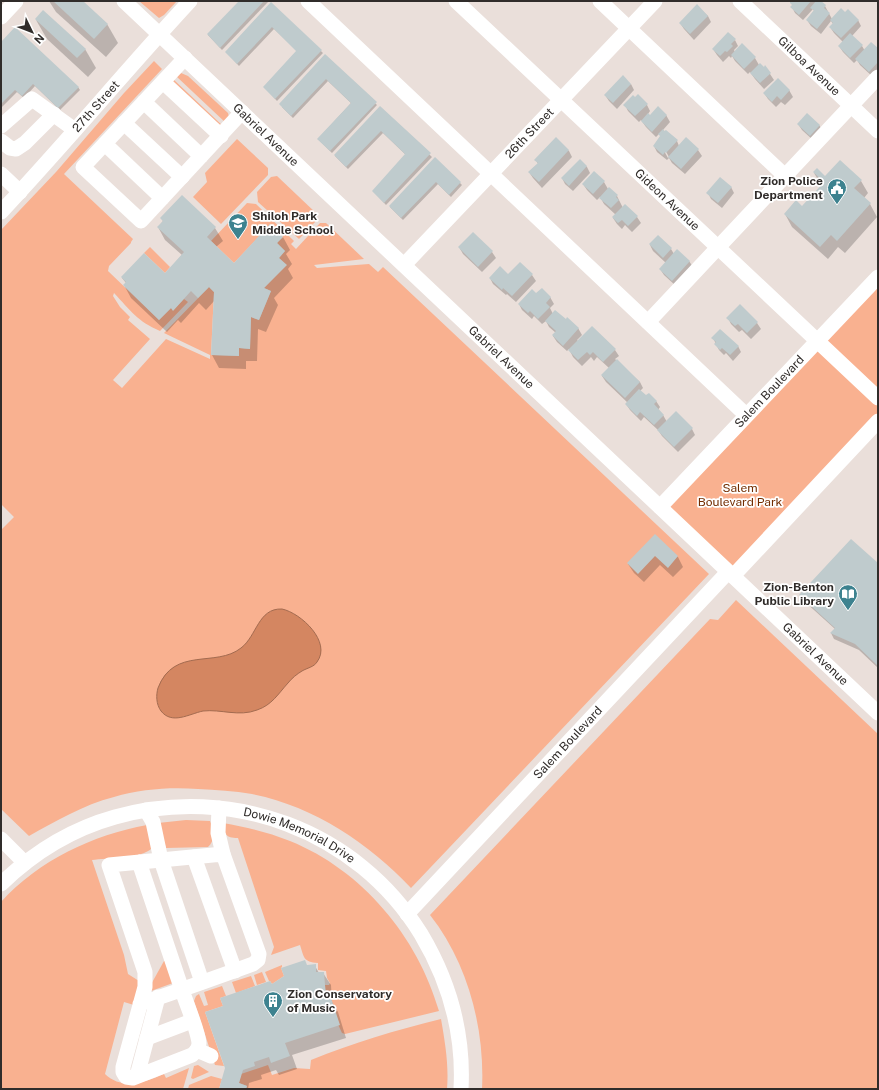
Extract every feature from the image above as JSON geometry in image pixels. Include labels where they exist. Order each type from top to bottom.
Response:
[{"type":"street","points":[[1,17],[16,1]]},
{"type":"street","name":"Gabriel Avenue","points":[[124,1],[878,713]]},
{"type":"street","name":"27th Street","points":[[1,212],[75,130],[116,81],[190,1]]},
{"type":"street","points":[[308,1],[746,415]]},
{"type":"street","name":"Gideon Avenue","points":[[456,1],[878,398]]},
{"type":"street","points":[[600,1],[785,176]]},
{"type":"street","name":"26th Street","points":[[404,265],[655,1]]},
{"type":"street","name":"Gilboa Avenue","points":[[740,1],[878,131]]},
{"type":"street","points":[[185,58],[83,167],[120,208],[141,220],[242,112]]},
{"type":"street","points":[[648,322],[878,77]]},
{"type":"street","points":[[163,82],[221,136]]},
{"type":"street","points":[[1,126],[32,99],[75,130]]},
{"type":"street","points":[[144,102],[201,156]]},
{"type":"street","points":[[1,141],[10,148],[16,149],[25,143],[54,114]]},
{"type":"street","points":[[124,123],[182,177]]},
{"type":"street","points":[[105,144],[162,198]]},
{"type":"street","points":[[1,174],[20,192]]},
{"type":"street","name":"Salem Boulevard","points":[[660,507],[878,276]]},
{"type":"street","name":"Salem Boulevard","points":[[408,914],[730,574],[878,421]]},
{"type":"street","name":"Dowie Memorial Drive","points":[[1,884],[25,863],[53,844],[82,829],[114,817],[146,810],[175,806],[219,808],[264,816],[319,838],[345,854],[369,872],[408,914],[427,944],[442,976],[453,1009],[460,1044],[461,1089]]},
{"type":"street","points":[[140,1004],[256,963],[260,954],[224,854],[218,833],[219,808]]},
{"type":"street","points":[[146,810],[153,822],[161,860],[202,982]]},
{"type":"street","points":[[1,839],[25,863]]},
{"type":"street","points":[[139,862],[198,1040],[197,1050],[192,1055],[130,1078],[126,1077],[122,1067],[146,983],[145,972],[109,865],[139,862],[194,857],[224,854]]},
{"type":"street","points":[[194,857],[235,971]]},
{"type":"street","points":[[137,1076],[158,998]]},
{"type":"street","points":[[147,1038],[192,1021]]},
{"type":"street","points":[[197,1050],[211,1056]]},
{"type":"green space","points":[[139,1],[177,1],[164,15],[159,18]]},
{"type":"green space","points":[[154,61],[162,69],[64,174],[133,239],[109,266],[108,271],[159,320],[171,308],[173,310],[184,299],[188,302],[160,331],[140,319],[114,293],[113,296],[120,307],[130,317],[128,320],[150,339],[113,380],[122,388],[166,339],[210,359],[210,355],[164,333],[209,287],[214,292],[211,355],[239,356],[239,348],[250,349],[251,317],[259,320],[271,291],[264,288],[286,265],[279,258],[285,251],[277,243],[283,236],[270,225],[234,263],[211,241],[247,203],[256,204],[294,241],[291,244],[296,249],[320,223],[326,223],[364,259],[314,265],[317,268],[369,264],[378,272],[383,267],[709,574],[411,888],[377,856],[339,829],[297,807],[252,794],[187,788],[156,789],[135,792],[91,804],[29,836],[1,809],[1,530],[14,517],[1,504],[1,230],[56,172],[124,93]]},
{"type":"green space","points":[[181,73],[188,76],[228,113],[229,117],[227,124],[176,76]]},
{"type":"green space","points":[[173,79],[224,127],[223,128],[172,83]]},
{"type":"green space","points":[[237,139],[268,168],[268,175],[221,224],[193,197],[207,182],[205,173]]},
{"type":"green space","points":[[277,176],[317,214],[317,220],[299,239],[258,202],[257,192],[271,177]]},
{"type":"green space","points":[[150,247],[170,267],[165,273],[144,253]]},
{"type":"green space","name":"Salem Boulevard Park","points":[[878,276],[878,421],[733,576],[660,507]]},
{"type":"green space","points":[[736,600],[878,734],[878,1089],[482,1089],[480,1043],[477,1020],[471,998],[464,975],[455,954],[430,915],[710,619],[718,620]]},
{"type":"green space","points":[[186,820],[210,821],[213,839],[208,847],[166,848],[158,823]]},
{"type":"green space","points":[[223,823],[257,830],[290,841],[341,869],[363,888],[384,909],[402,932],[417,957],[430,984],[439,1011],[345,1034],[342,1033],[326,998],[325,985],[329,985],[330,983],[327,978],[326,971],[318,970],[318,963],[309,961],[303,956],[300,945],[271,955],[274,947],[238,838],[226,835]]},
{"type":"green space","points":[[147,825],[152,848],[147,852],[133,856],[92,860],[124,955],[128,974],[139,981],[134,1005],[124,1002],[105,1074],[118,1082],[133,1083],[148,1080],[164,1074],[166,1078],[189,1068],[183,1089],[1,1089],[1,902],[32,874],[68,852],[107,835]]},
{"type":"green space","points":[[164,961],[166,961],[173,983],[151,991],[149,988]]},
{"type":"green space","points":[[282,965],[281,968],[284,976],[272,984],[265,972]]},
{"type":"green space","points":[[262,972],[266,982],[257,985],[254,975]]},
{"type":"green space","points":[[251,976],[255,986],[236,993],[232,982]]},
{"type":"green space","points":[[222,986],[226,996],[220,998],[223,1006],[205,1012],[224,1066],[215,1065],[194,1001],[196,996],[199,994],[204,1006],[208,1005],[204,992]]},
{"type":"green space","points":[[441,1019],[447,1062],[447,1089],[246,1089],[247,1086],[239,1083],[241,1074],[268,1065],[272,1075],[294,1068],[310,1069],[311,1060],[375,1037]]},
{"type":"green space","points":[[198,1065],[209,1072],[193,1079],[191,1078],[194,1066]]},
{"type":"green space","points":[[211,1076],[222,1079],[219,1089],[188,1089],[189,1085]]},
{"type":"shaded area","points":[[282,609],[298,616],[312,630],[318,637],[321,646],[321,654],[316,664],[295,676],[271,702],[262,708],[244,713],[203,711],[175,718],[165,715],[161,711],[157,700],[158,688],[165,675],[174,667],[185,662],[231,654],[246,643],[258,624],[268,613],[274,610]]},
{"type":"building","points":[[53,1],[83,1],[108,24],[94,39]]},
{"type":"building","points":[[239,1],[264,1],[220,48],[207,34]]},
{"type":"building","points":[[790,1],[811,1],[799,15],[790,7],[792,5]]},
{"type":"building","points":[[816,1],[821,1],[826,5],[824,8],[830,13],[817,29],[806,20],[814,10],[810,8]]},
{"type":"building","points":[[271,2],[322,50],[275,99],[263,87],[296,51],[272,27],[237,64],[225,52]]},
{"type":"building","points":[[697,4],[708,16],[690,34],[679,23]]},
{"type":"building","points":[[841,8],[845,12],[848,9],[859,20],[841,38],[829,27],[833,23],[830,20]]},
{"type":"building","points":[[43,10],[86,49],[77,58],[35,19]]},
{"type":"building","points":[[15,27],[79,87],[58,108],[33,84],[22,96],[15,90],[1,104],[1,42]]},
{"type":"building","points":[[728,32],[736,39],[731,44],[733,46],[720,56],[712,49]]},
{"type":"building","points":[[850,33],[863,45],[850,58],[838,46]]},
{"type":"building","points":[[871,42],[878,48],[878,62],[869,72],[855,59]]},
{"type":"building","points":[[742,43],[756,57],[744,69],[731,55]]},
{"type":"building","points":[[325,54],[377,102],[330,151],[317,139],[351,103],[326,79],[291,116],[279,104]]},
{"type":"building","points":[[760,63],[764,67],[765,65],[771,73],[760,83],[750,73]]},
{"type":"building","points":[[623,75],[631,84],[613,103],[604,95]]},
{"type":"building","points":[[778,78],[790,90],[781,100],[777,96],[772,102],[763,93]]},
{"type":"building","points":[[638,94],[648,104],[635,116],[623,105],[633,95],[635,97]]},
{"type":"building","points":[[380,106],[431,153],[384,203],[372,191],[405,154],[381,131],[346,167],[334,155]]},
{"type":"building","points":[[658,106],[667,115],[652,132],[641,121],[648,113],[650,115]]},
{"type":"building","points":[[807,113],[820,125],[810,136],[797,124]]},
{"type":"building","points":[[663,129],[678,140],[663,155],[653,146],[660,136],[658,134]]},
{"type":"building","points":[[556,137],[569,150],[539,182],[528,172],[538,163],[534,160]]},
{"type":"building","points":[[686,137],[699,149],[681,169],[668,157]]},
{"type":"building","points":[[435,157],[461,182],[449,195],[436,182],[401,218],[389,206]]},
{"type":"building","points":[[580,159],[587,166],[569,186],[561,178]]},
{"type":"building","name":"Zion Police Department","points":[[840,160],[862,180],[854,188],[871,203],[837,241],[831,235],[820,247],[784,214],[796,200],[802,206],[824,182],[813,172],[817,168],[825,176]]},
{"type":"building","points":[[594,171],[605,181],[593,194],[582,184]]},
{"type":"building","points":[[720,177],[732,187],[718,203],[706,193]]},
{"type":"building","points":[[609,187],[618,195],[616,197],[619,200],[611,208],[599,198]]},
{"type":"building","points":[[182,195],[216,227],[207,237],[234,263],[270,224],[283,237],[277,243],[285,251],[279,258],[287,265],[264,288],[271,291],[259,320],[251,317],[250,349],[239,348],[239,356],[211,355],[214,292],[209,287],[198,298],[191,291],[173,311],[171,308],[159,320],[123,285],[126,282],[121,277],[144,253],[165,273],[184,252],[157,227],[163,221],[160,218]]},
{"type":"building","points":[[625,204],[638,216],[628,226],[622,220],[618,223],[612,217]]},
{"type":"building","points":[[473,232],[493,251],[478,267],[458,247]]},
{"type":"building","points":[[658,235],[672,248],[663,258],[649,244]]},
{"type":"building","points":[[677,249],[690,261],[672,281],[659,269]]},
{"type":"building","points":[[520,262],[533,274],[512,296],[503,288],[502,290],[489,278],[500,266],[508,274]]},
{"type":"building","points":[[542,288],[551,297],[546,303],[550,307],[538,319],[530,311],[528,313],[518,304],[532,289],[536,293]]},
{"type":"building","points":[[740,304],[758,322],[747,333],[738,324],[735,326],[726,318]]},
{"type":"building","points":[[555,310],[566,319],[567,317],[579,328],[563,346],[552,335],[556,331],[545,321]]},
{"type":"building","points":[[592,326],[616,349],[603,362],[593,352],[590,355],[587,352],[578,360],[568,350]]},
{"type":"building","points":[[720,329],[739,346],[730,355],[722,348],[720,350],[714,344],[716,342],[711,338]]},
{"type":"building","points":[[617,359],[640,382],[625,398],[601,375]]},
{"type":"building","points":[[639,389],[646,395],[649,393],[657,401],[654,404],[664,415],[654,425],[640,412],[637,416],[625,404]]},
{"type":"building","points":[[676,411],[693,428],[674,447],[657,430]]},
{"type":"building","points":[[655,534],[678,556],[668,568],[655,556],[638,574],[627,563]]},
{"type":"building","name":"Zion-Benton Public Library","points":[[851,539],[878,563],[878,666],[855,644],[830,633],[835,628],[799,595]]},
{"type":"building","name":"Zion Conservatory of Music","points":[[305,960],[307,965],[316,964],[316,972],[324,972],[326,998],[331,998],[340,1025],[285,1043],[290,1056],[271,1063],[269,1057],[254,1062],[255,1066],[243,1070],[239,1083],[247,1086],[246,1089],[219,1089],[225,1068],[205,1012],[223,1006],[220,998],[270,981],[272,984],[284,976],[281,968]]},
{"type":"place","name":"Zion Police Department","points":[[837,205]]},
{"type":"place","name":"Shiloh Park Middle School","points":[[238,240]]},
{"type":"place","name":"Zion-Benton Public Library","points":[[848,611]]},
{"type":"place","name":"Zion Conservatory of Music","points":[[273,1018]]}]
